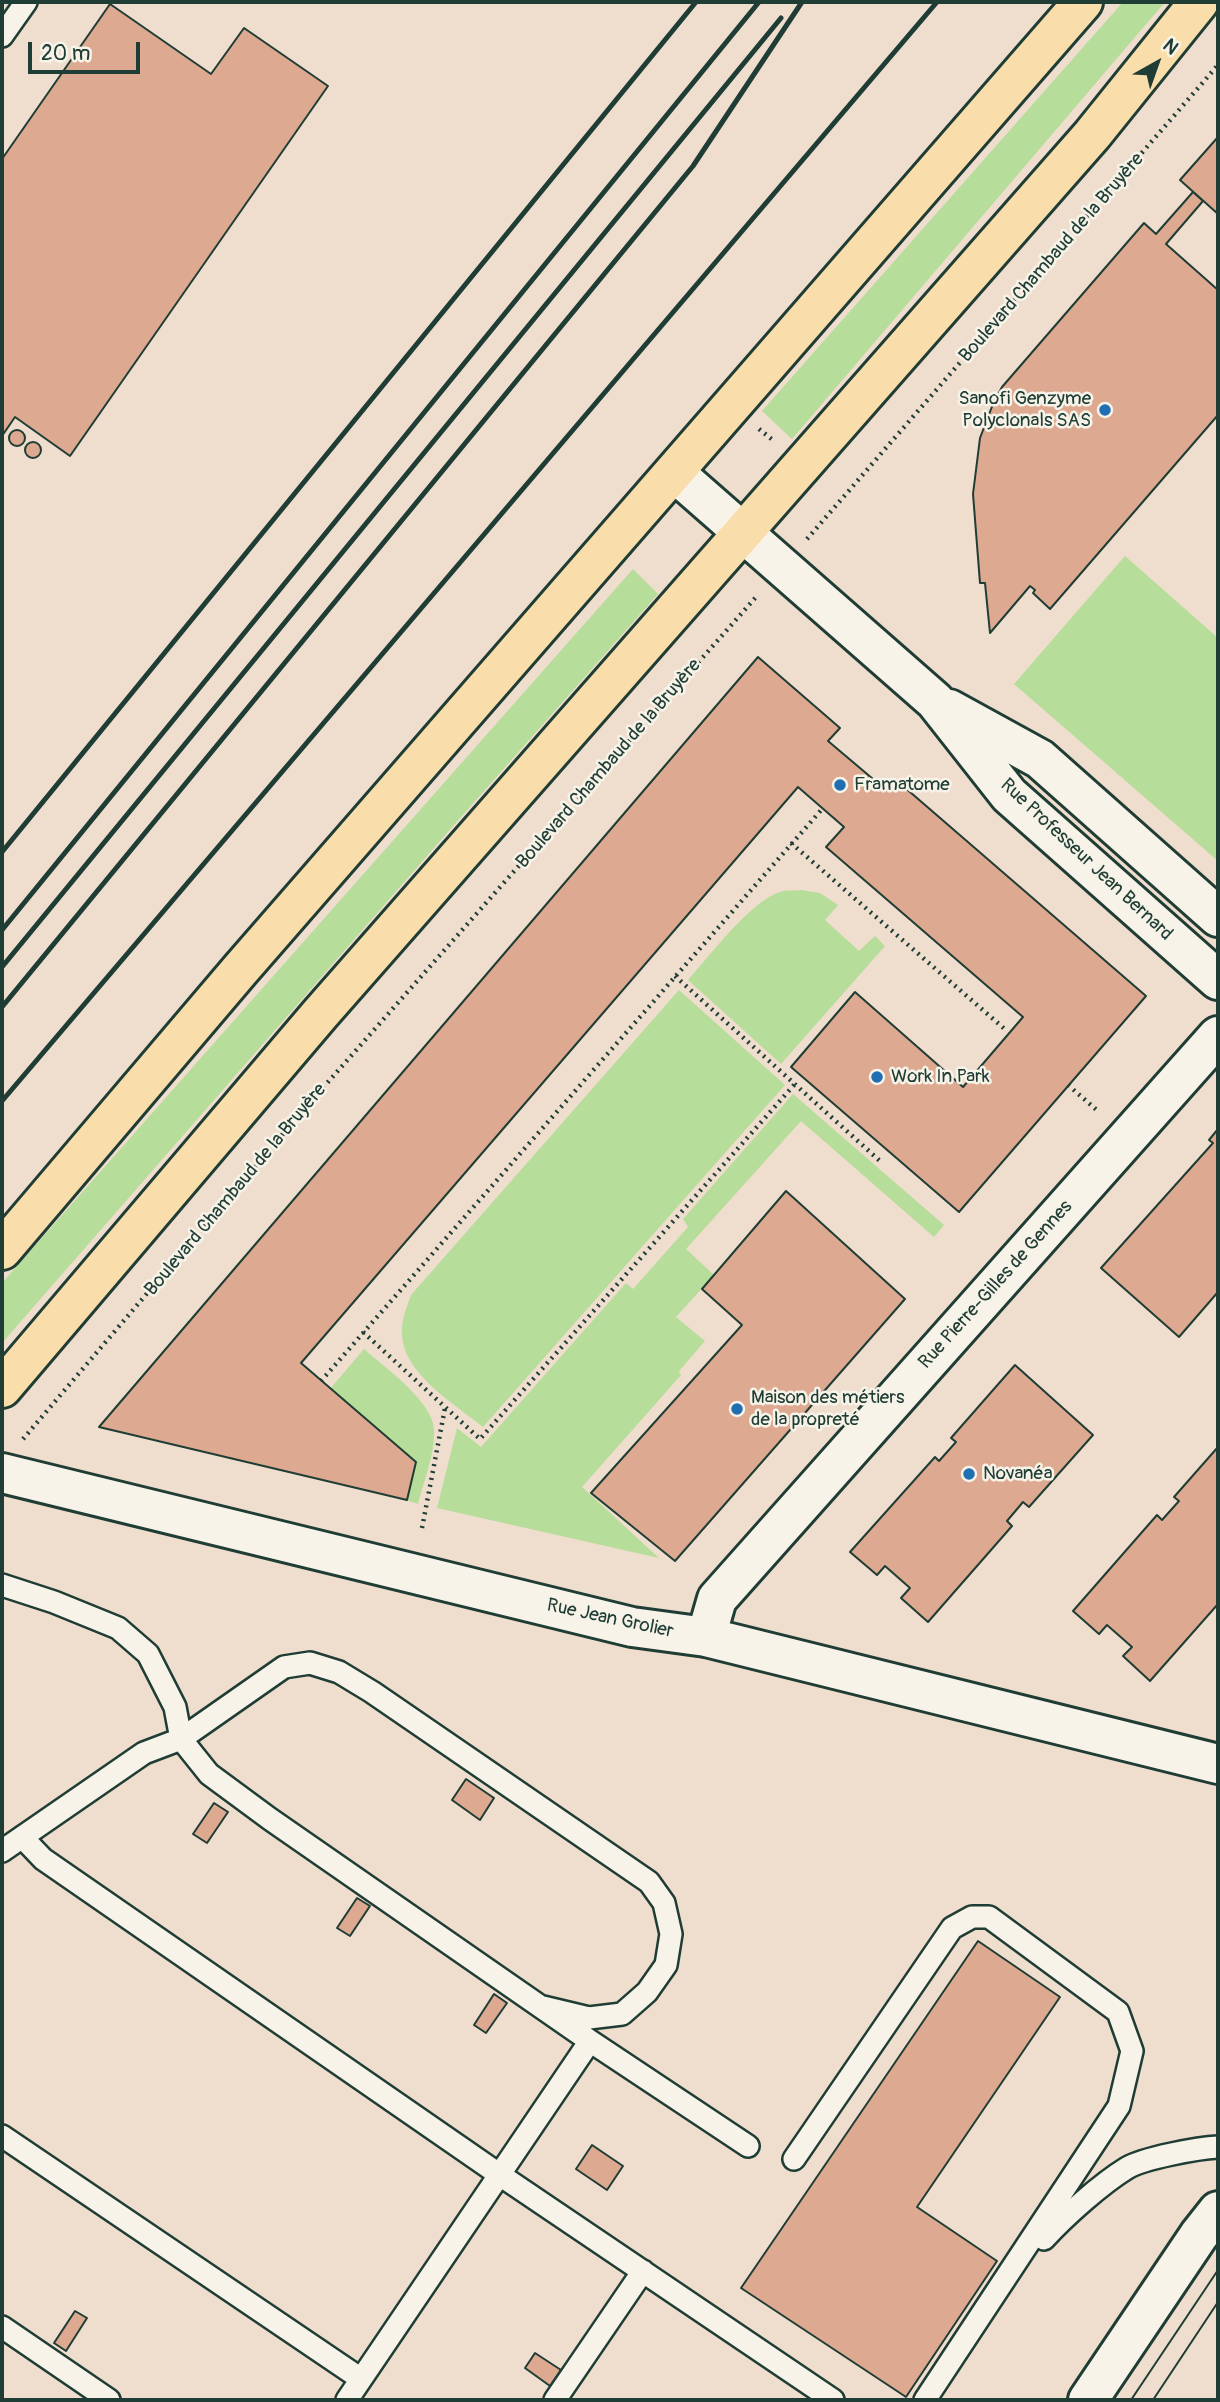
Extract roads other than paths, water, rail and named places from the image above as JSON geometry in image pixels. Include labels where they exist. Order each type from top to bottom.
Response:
[{"type":"main road","points":[[2,1250],[258,950],[1083,2]]},
{"type":"main road","points":[[2,1388],[329,1004],[1083,146],[1199,2]]},
{"type":"street","name":"Rue Professeur Jean Bernard","points":[[675,473],[935,701],[1009,794],[1218,980]]},
{"type":"street","name":"Rue Professeur Jean Bernard","points":[[935,701],[1041,759],[1218,917]]},
{"type":"street","name":"Rue Pierre-Gilles de Gennes","points":[[706,1637],[717,1599],[1218,1036]]},
{"type":"street","name":"Rue Jean Grolier","points":[[10,1458],[632,1627],[706,1637],[1218,1764]]},
{"type":"street","points":[[1088,2400],[1218,2211]]},
{"type":"lane","points":[[2,36],[26,2]]},
{"type":"lane","points":[[2,1585],[54,1602],[118,1628],[148,1654],[174,1707],[181,1739],[209,1774],[590,2041],[748,2146]]},
{"type":"lane","points":[[2,1851],[145,1753],[181,1739],[284,1667],[310,1663],[339,1672],[372,1692],[649,1882],[664,1903],[671,1934],[666,1965],[647,1992],[622,2014],[589,2018],[542,2007]]},
{"type":"lane","points":[[23,1837],[43,1859],[500,2175],[833,2400]]},
{"type":"lane","points":[[794,2159],[952,1928],[972,1917],[989,1917],[1118,2012],[1132,2051],[1119,2106],[925,2400]]},
{"type":"lane","points":[[347,2400],[590,2041]]},
{"type":"lane","points":[[2,2136],[361,2379]]},
{"type":"lane","points":[[1004,2282],[1063,2218],[1129,2166],[1196,2148],[1218,2147]]},
{"type":"lane","points":[[555,2400],[643,2271]]},
{"type":"lane","points":[[2,2327],[109,2400]]},
{"type":"tram line","points":[[1131,2400],[1218,2270]]},
{"type":"tram line","points":[[1153,2400],[1218,2302]]},
{"type":"railway","points":[[2,852],[696,2]]},
{"type":"railway","points":[[2,930],[759,2]]},
{"type":"railway","points":[[2,1007],[693,166],[802,2]]},
{"type":"railway","points":[[2,1101],[937,2]]},
{"type":"railway","points":[[2,967],[781,18]]},
{"type":"place","name":"Sanofi Genzyme Polyclonals SAS","points":[[1105,410]]},
{"type":"place","name":"Framatome","points":[[840,785]]},
{"type":"place","name":"Work In Park","points":[[877,1077]]},
{"type":"place","name":"Maison des métiers de la propreté","points":[[737,1409]]},
{"type":"place","name":"Novanéa","points":[[969,1474]]}]
